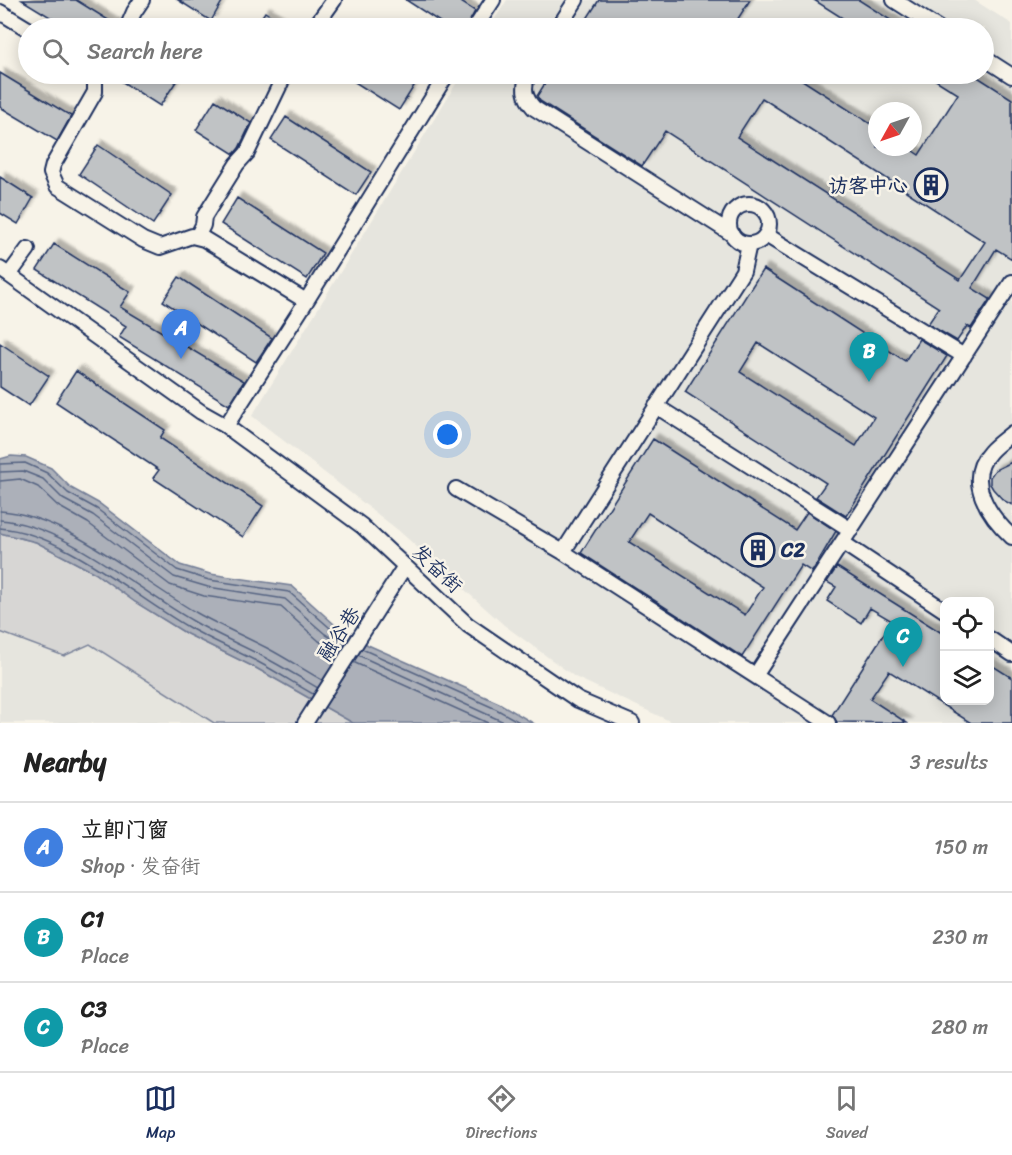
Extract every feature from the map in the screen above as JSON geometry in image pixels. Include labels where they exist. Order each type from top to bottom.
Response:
[{"type":"street","points":[[132,18],[142,0]]},
{"type":"street","points":[[321,18],[334,0]]},
{"type":"street","points":[[481,18],[493,0]]},
{"type":"street","points":[[564,18],[576,0]]},
{"type":"street","points":[[894,0],[922,18]]},
{"type":"street","points":[[0,12],[18,23]]},
{"type":"street","points":[[994,64],[1012,76]]},
{"type":"street","points":[[95,84],[95,92],[53,165],[51,173],[57,186],[143,240],[160,247],[183,238],[204,239],[306,302]]},
{"type":"street","points":[[197,237],[204,217],[237,164],[247,153],[280,84]]},
{"type":"street","points":[[226,426],[441,84]]},
{"type":"street","points":[[525,84],[526,99],[540,113],[732,234],[742,243],[756,243],[766,235],[770,223],[768,216],[760,207],[748,203],[736,208],[729,220],[732,234]]},
{"type":"street","points":[[766,235],[964,356]]},
{"type":"street","points":[[563,552],[743,271],[749,244]]},
{"type":"street","points":[[5,272],[28,249]]},
{"type":"street","name":"发奋街","points":[[5,272],[201,412],[226,426],[362,526],[468,625],[578,700],[632,723]]},
{"type":"street","points":[[755,676],[1012,282]]},
{"type":"street","points":[[656,406],[851,530]]},
{"type":"street","points":[[1012,433],[990,452],[979,470],[979,488],[987,507],[1002,528],[1012,537]]},
{"type":"street","points":[[456,489],[563,552],[828,723]]},
{"type":"street","points":[[843,543],[940,606]]},
{"type":"street","name":"融谷巷","points":[[305,723],[405,566]]},
{"type":"street","points":[[994,642],[1012,654]]},
{"type":"shaded area","points":[[507,0],[974,0],[1012,24],[1012,723],[674,723],[575,677],[504,625],[398,530],[252,416],[456,84],[994,84],[994,18],[495,18]]},
{"type":"shaded area","points":[[0,533],[36,542],[95,573],[135,602],[187,634],[256,668],[353,723],[214,723],[90,644],[64,656],[0,632]]},
{"type":"shaded area","points":[[0,632],[63,656],[89,644],[214,723],[0,723]]},
{"type":"water","points":[[11,456],[26,457],[51,468],[71,488],[100,504],[180,565],[210,574],[292,586],[334,624],[368,645],[499,703],[533,723],[353,723],[256,668],[187,634],[135,602],[95,573],[36,542],[0,533],[0,459]]},
{"type":"building","points":[[22,0],[76,0],[105,18],[52,18]]},
{"type":"building","points":[[178,0],[223,0],[213,18],[206,18]]},
{"type":"building","points":[[406,0],[458,0],[475,11],[471,18],[434,18]]},
{"type":"building","points":[[599,0],[750,0],[738,18],[587,18]]},
{"type":"building","points":[[814,0],[859,0],[887,18],[842,18]]},
{"type":"building","points":[[265,12],[274,18],[261,18]]},
{"type":"building","points":[[0,73],[71,116],[57,141],[0,107]]},
{"type":"building","points":[[126,84],[174,84],[160,106]]},
{"type":"building","points":[[358,84],[411,84],[414,86],[399,110]]},
{"type":"building","name":"访客中心","points":[[545,84],[809,84],[868,122],[868,156],[922,156],[922,150],[958,94],[942,84],[989,84],[1012,99],[1012,259],[996,249],[972,288],[990,299],[971,328],[967,326],[957,341],[928,324],[939,308],[665,131],[642,166],[540,101],[537,96]],"holes":[[[762,98],[985,242],[960,280],[737,137]]]},
{"type":"building","points":[[215,100],[251,123],[234,154],[196,130]]},
{"type":"building","points":[[286,117],[371,172],[356,195],[271,140]]},
{"type":"building","points":[[98,145],[172,195],[153,224],[79,174]]},
{"type":"building","points":[[0,177],[33,198],[18,224],[0,213]]},
{"type":"building","points":[[237,198],[323,253],[307,279],[221,224]]},
{"type":"building","points":[[54,244],[130,292],[120,307],[244,381],[229,405],[119,337],[126,326],[37,270]]},
{"type":"building","points":[[763,269],[905,361],[919,339],[947,356],[846,516],[816,497],[826,483],[685,392]],"holes":[[[758,343],[874,417],[856,446],[740,372]]]},
{"type":"building","points":[[179,277],[272,338],[256,362],[163,301]]},
{"type":"building","points":[[0,343],[49,376],[29,406],[0,387]]},
{"type":"building","points":[[76,371],[165,430],[160,438],[263,506],[243,537],[153,478],[159,470],[56,402]]},
{"type":"building","name":"C2","points":[[653,439],[795,530],[807,512],[836,531],[812,572],[801,565],[742,657],[581,553]],"holes":[[[648,513],[763,587],[745,615],[629,542]]]},
{"type":"building","points":[[1012,462],[1012,505],[1003,500],[993,489],[990,477],[995,470]]},
{"type":"building","points":[[837,567],[940,632],[940,703],[889,671],[870,699],[907,723],[837,722],[832,715],[892,621],[870,608],[861,623],[827,601],[836,587],[827,582]]},
{"type":"building","points":[[994,667],[1012,678],[1012,723],[971,723],[943,705],[994,705]]},
{"type":"place","name":"访客中心","points":[[931,185]]},
{"type":"place","name":"立即门窗","points":[[181,359]]},
{"type":"place","name":"C1","points":[[869,382]]},
{"type":"place","name":"C2","points":[[758,550]]},
{"type":"place","name":"C3","points":[[903,667]]}]
